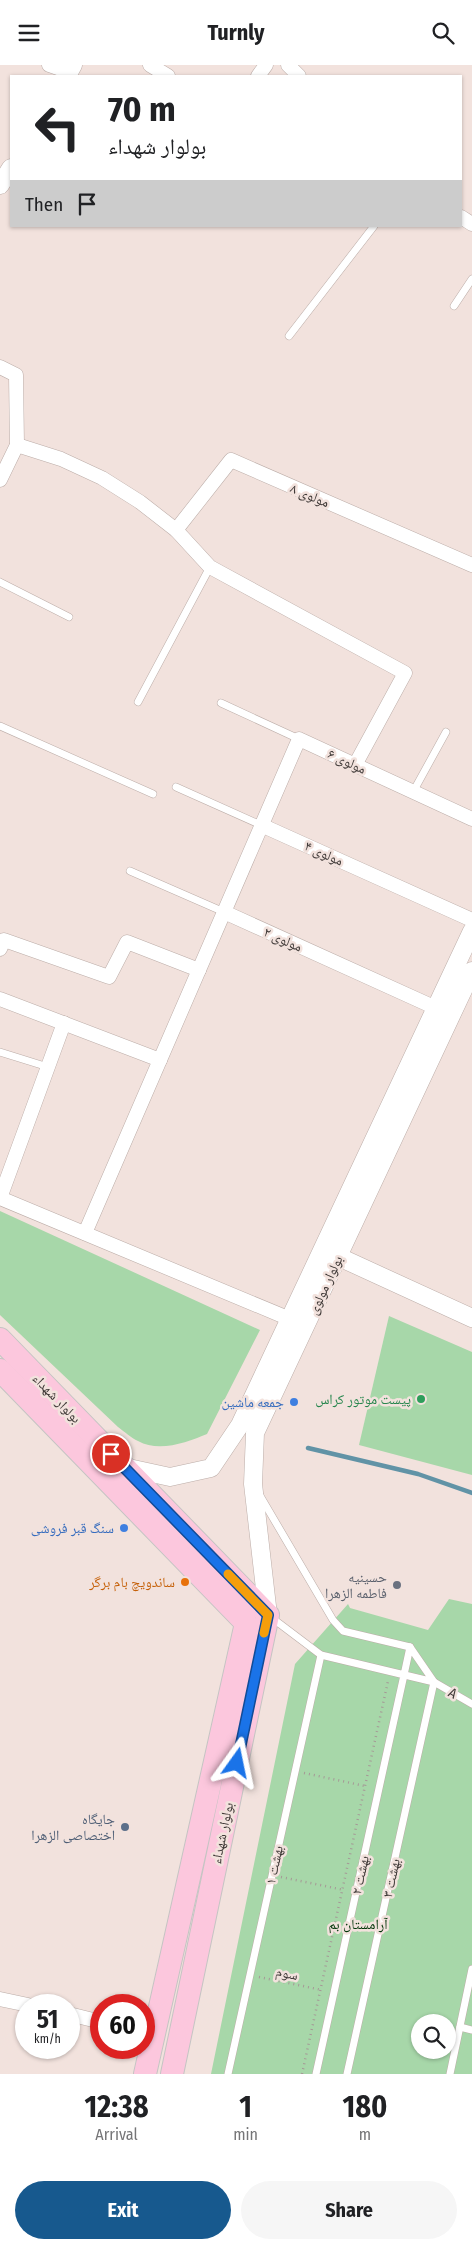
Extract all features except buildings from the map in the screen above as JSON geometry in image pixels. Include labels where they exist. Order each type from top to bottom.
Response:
[{"type":"main road","name":"بولوار شهداء","points":[[0,1340],[268,1615],[172,2074]]},
{"type":"main road","name":"بولوار شهداء","points":[[0,1369],[246,1623],[155,2007]]},
{"type":"main road","name":"بولوار شهداء","points":[[145,2074],[146,2059]]},
{"type":"street","points":[[49,65],[70,71]]},
{"type":"street","points":[[150,65],[166,75]]},
{"type":"street","points":[[288,65],[298,75]]},
{"type":"street","points":[[0,185],[10,170]]},
{"type":"street","points":[[0,367],[16,375],[17,445],[0,480]]},
{"type":"street","points":[[17,445],[61,459],[102,478],[140,502],[176,530],[210,567],[406,673],[355,765]]},
{"type":"street","name":"مولوی ۸","points":[[176,530],[231,460],[472,565]]},
{"type":"street","points":[[85,1233],[299,739]]},
{"type":"street","name":"مولوی ۶","points":[[299,739],[472,819]]},
{"type":"street","name":"مولوی ۴","points":[[261,825],[472,920]]},
{"type":"street","name":"مولوی ۲","points":[[224,913],[436,1007]]},
{"type":"street","name":"بولوار مولوی","points":[[124,1467],[170,1477],[211,1468],[248,1429],[330,1253],[436,1007],[472,931]]},
{"type":"street","points":[[0,949],[4,940],[109,977],[127,942],[199,970]]},
{"type":"street","name":"بولوار مولوی","points":[[268,1615],[248,1429],[290,1319],[330,1253],[472,971]]},
{"type":"street","points":[[0,999],[160,1060]]},
{"type":"street","points":[[64,1023],[0,1198],[290,1319]]},
{"type":"street","points":[[330,1253],[472,1318]]},
{"type":"street","points":[[0,1999],[15,2002]]},
{"type":"lane","points":[[289,336],[373,227]]},
{"type":"lane","points":[[454,306],[472,279]]},
{"type":"lane","points":[[138,701],[210,567]]},
{"type":"lane","points":[[0,582],[69,617]]},
{"type":"lane","name":"مولوی ۶","points":[[221,703],[299,739]]},
{"type":"lane","points":[[0,727],[153,794]]},
{"type":"lane","points":[[413,792],[446,732]]},
{"type":"lane","name":"مولوی ۴","points":[[176,787],[261,825]]},
{"type":"lane","name":"مولوی ۲","points":[[130,871],[224,913]]},
{"type":"lane","points":[[0,1052],[48,1067]]},
{"type":"lane","points":[[253,1484],[333,1621],[343,1631],[410,1647],[434,1682]]},
{"type":"lane","points":[[268,1615],[320,1655],[434,1682]]},
{"type":"lane","name":"بهشت ۲","points":[[316,2074],[410,1647]]},
{"type":"lane","name":"بهشت ۱","points":[[228,2074],[320,1655]]},
{"type":"lane","name":"A","points":[[434,1682],[472,1704]]},
{"type":"lane","name":"بهشت ۳","points":[[347,2074],[434,1682]]},
{"type":"lane","points":[[450,2074],[472,1969]]},
{"type":"lane","points":[[460,2027],[472,2030]]},
{"type":"path","points":[[302,2074],[390,1672]]},
{"type":"path","points":[[295,1771],[365,1786]]},
{"type":"path","points":[[272,1875],[342,1889]]},
{"type":"path","name":"سوم","points":[[250,1975],[320,1990]]},
{"type":"green space","points":[[0,1211],[260,1330],[207,1434],[182,1443],[164,1446],[155,1446],[135,1440],[118,1427],[0,1315]]},
{"type":"green space","name":"پیست موتور کراس","points":[[389,1316],[472,1352],[472,1475],[359,1445]]},
{"type":"green space","name":"آرامستان بم","points":[[449,1599],[472,1604],[472,2074],[211,2074],[295,1664],[348,1604],[350,1608],[428,1630]]},
{"type":"waterway","points":[[308,1448],[418,1474],[472,1493]]},
{"type":"slow traffic","points":[[228,1574],[268,1615],[264,1633]]},
{"type":"place","name":"پیست موتور کراس","points":[[421,1399]]},
{"type":"place","name":"جمعه ماشین","points":[[294,1402]]},
{"type":"place","name":"سنگ قبر فروشی","points":[[124,1528]]},
{"type":"place","name":"ساندویچ بام برگر","points":[[185,1582]]},
{"type":"place","name":"حسینیه فاطمه الزهرا","points":[[397,1585]]},
{"type":"place","name":"جایگاه اختصاصی الزهرا","points":[[125,1827]]},
{"type":"route","points":[[111,1454],[268,1615],[237,1763]]}]
